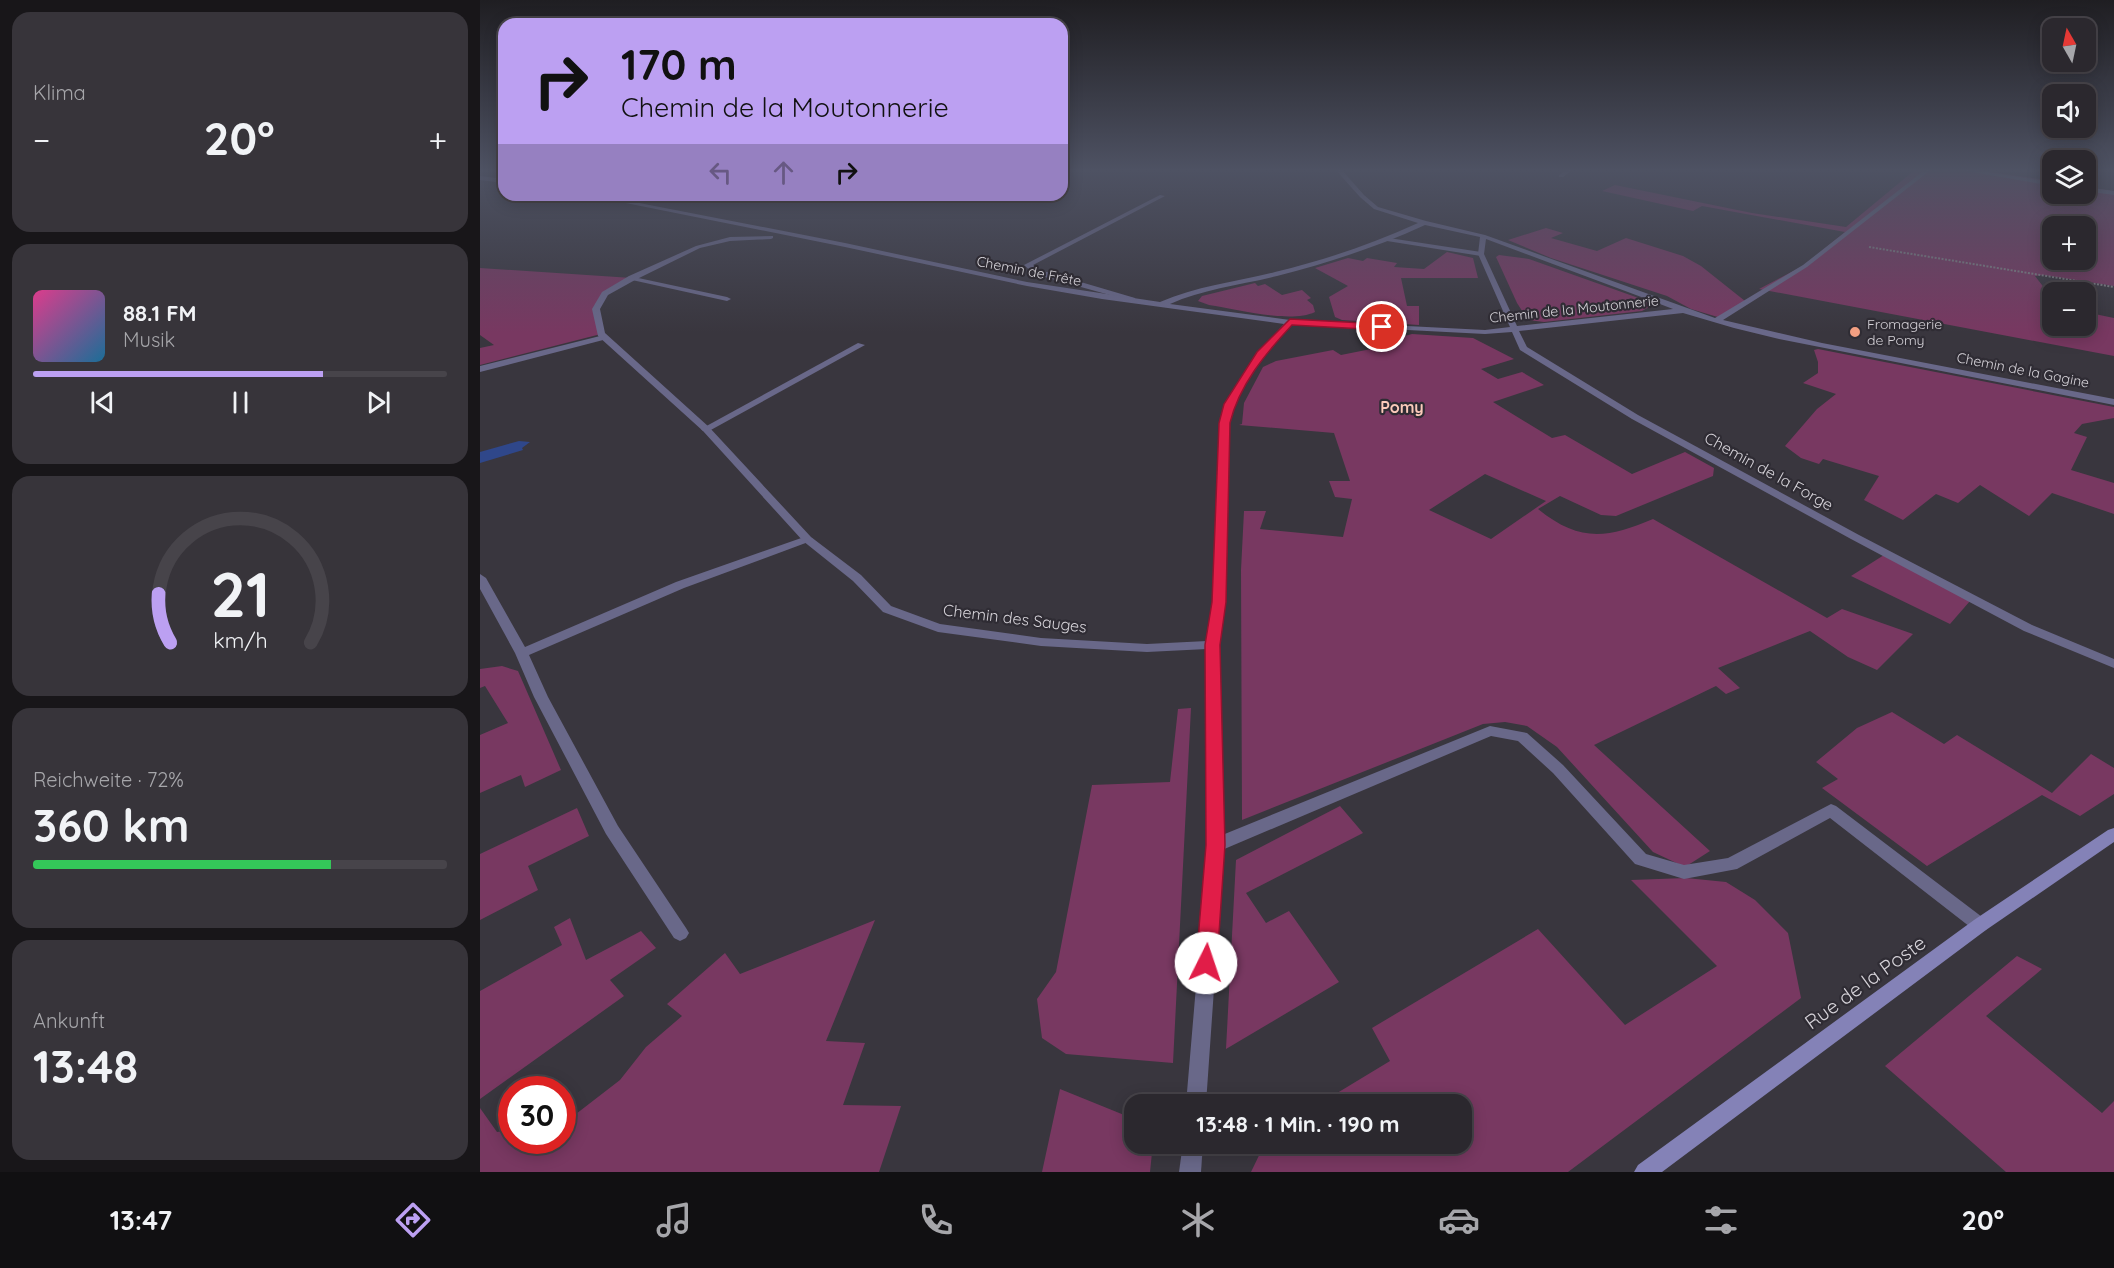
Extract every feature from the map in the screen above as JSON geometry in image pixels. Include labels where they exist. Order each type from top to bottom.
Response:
[{"type":"street","name":"Chemin de Frête","points":[[734,224],[1027,284],[1102,297],[1290,322]]},
{"type":"street","points":[[1108,224],[1028,265],[1037,272],[1132,300]]},
{"type":"street","points":[[1163,304],[1183,296],[1326,262],[1389,240],[1423,224]]},
{"type":"street","points":[[1427,224],[1483,236],[1681,311]]},
{"type":"street","points":[[1716,321],[1805,266],[1860,224]]},
{"type":"street","points":[[480,369],[604,337],[601,334],[596,309],[605,294],[632,278],[698,247],[729,239],[796,236]]},
{"type":"street","points":[[1389,240],[1481,254],[1483,236]]},
{"type":"street","name":"Chemin de la Forge","points":[[1481,254],[1523,348],[1635,417],[2017,622],[2114,664]]},
{"type":"street","points":[[632,278],[727,299]]},
{"type":"street","name":"Chemin de la Gagine","points":[[1681,311],[1716,321],[1895,360],[2114,402]]},
{"type":"street","name":"Chemin de la Moutonnerie","points":[[1290,322],[1442,331],[1515,330],[1681,311]]},
{"type":"street","points":[[1197,1094],[1216,845],[1213,645],[1219,602],[1224,423],[1229,404],[1262,352],[1290,322]]},
{"type":"street","name":"Chemin des Sauges","points":[[604,337],[706,429],[807,539],[857,578],[887,609],[938,628],[1041,642],[1147,648],[1213,645]]},
{"type":"street","points":[[706,429],[861,345]]},
{"type":"street","points":[[522,653],[680,585],[807,539]]},
{"type":"street","points":[[480,578],[522,653],[542,697],[612,830],[680,933]]},
{"type":"street","points":[[1216,845],[1490,731],[1522,737],[1558,770],[1641,859],[1684,872],[1731,864],[1831,810],[1980,925]]},
{"type":"street","name":"Rue de la Poste","points":[[1645,1172],[1980,925],[2114,834]]},
{"type":"street","points":[[1190,1172],[1192,1154]]},
{"type":"path","points":[[1837,242],[2114,287]]},
{"type":"shaded area","points":[[1799,224],[1846,227],[1850,224],[2042,224],[2042,270],[2096,270],[2096,224],[2114,224],[2114,286],[2043,275],[2035,276],[2042,285],[2042,336],[2096,336],[2096,314],[2114,318],[2114,356],[1759,289],[1803,266],[1845,232]]},
{"type":"shaded area","points":[[1546,228],[1563,233],[1551,238],[1597,251],[1626,238],[1683,256],[1701,266],[1745,301],[1721,318],[1691,309],[1667,296],[1551,258],[1508,240]]},
{"type":"shaded area","points":[[1447,252],[1473,258],[1478,278],[1401,278],[1407,306],[1419,306],[1419,325],[1342,320],[1335,317],[1329,297],[1348,286],[1315,268],[1348,258],[1363,261],[1367,258],[1397,263],[1394,267],[1424,269]]},
{"type":"shaded area","points":[[1499,255],[1529,259],[1647,301],[1649,307],[1642,311],[1544,322],[1528,320],[1517,303],[1496,257]]},
{"type":"shaded area","points":[[480,268],[632,278],[605,294],[596,309],[601,334],[480,365],[480,348],[494,345],[480,335]]},
{"type":"shaded area","points":[[1255,283],[1258,286],[1265,284],[1282,295],[1302,290],[1311,298],[1307,300],[1313,305],[1315,312],[1292,317],[1278,316],[1209,305],[1198,301],[1202,296]]},
{"type":"shaded area","points":[[1412,334],[1473,338],[1514,359],[1481,369],[1498,379],[1522,372],[1544,385],[1493,402],[1552,438],[1565,435],[1632,474],[1685,452],[1714,468],[1713,476],[1616,516],[1601,515],[1560,496],[1538,509],[1553,520],[1580,532],[1593,534],[1621,531],[1653,519],[1827,618],[1842,609],[1913,634],[1877,670],[1848,657],[1810,631],[1718,668],[1740,688],[1726,694],[1716,686],[1594,745],[1710,851],[1685,867],[1653,852],[1557,747],[1527,726],[1505,722],[1483,724],[1242,820],[1241,570],[1244,511],[1266,511],[1260,529],[1343,537],[1352,499],[1335,497],[1329,481],[1350,481],[1334,433],[1239,425],[1242,424],[1244,403],[1263,367],[1276,361],[1333,350],[1341,355],[1371,349],[1368,346]],"holes":[[[1485,474],[1546,501],[1491,539],[1429,510]]]},
{"type":"shaded area","points":[[1814,350],[2114,407],[2114,418],[2082,424],[2074,433],[2087,437],[2071,470],[2114,483],[2114,514],[2052,493],[2029,516],[1980,485],[1958,503],[1936,494],[1903,520],[1864,500],[1879,476],[1823,459],[1819,464],[1801,458],[1785,446],[1817,409],[1836,394],[1803,383],[1818,373],[1818,362]]},
{"type":"shaded area","points":[[1884,555],[1970,601],[1950,624],[1851,576]]},
{"type":"shaded area","points":[[502,666],[518,671],[561,770],[525,787],[521,775],[480,793],[480,735],[508,723],[485,686],[480,688],[480,669]]},
{"type":"shaded area","points":[[1191,708],[1173,1063],[1066,1054],[1042,1038],[1037,999],[1056,972],[1092,785],[1170,782],[1178,709]]},
{"type":"shaded area","points":[[1892,712],[1944,744],[1957,735],[2052,793],[2091,754],[2114,768],[2114,794],[2080,816],[2042,795],[1927,866],[1822,788],[1838,779],[1816,762],[1857,728]]},
{"type":"shaded area","points":[[1340,806],[1363,833],[1246,893],[1266,923],[1289,911],[1339,982],[1226,1049],[1236,860]]},
{"type":"shaded area","points":[[577,808],[589,836],[528,866],[538,890],[480,920],[480,854]]},
{"type":"shaded area","points":[[1686,878],[1726,882],[1755,900],[1788,933],[1801,998],[1568,1172],[1251,1172],[1260,1154],[1472,1154],[1472,1094],[1336,1094],[1390,1061],[1372,1028],[1538,929],[1625,1025],[1717,966],[1631,880]]},
{"type":"shaded area","points":[[570,918],[586,960],[641,931],[656,948],[610,980],[624,996],[512,1076],[498,1076],[498,1086],[480,1099],[480,991],[562,945],[554,927]]},
{"type":"shaded area","points":[[875,920],[826,1041],[865,1043],[843,1105],[901,1106],[879,1172],[480,1172],[480,1108],[498,1132],[498,1154],[576,1154],[576,1114],[620,1080],[646,1047],[682,1016],[667,1004],[725,953],[740,974]]},
{"type":"shaded area","points":[[2017,956],[2042,969],[1986,1016],[2102,1113],[2114,1101],[2114,1172],[2006,1172],[1885,1066]]},
{"type":"shaded area","points":[[1060,1089],[1124,1115],[1124,1154],[1152,1154],[1150,1172],[1042,1172]]},
{"type":"water","points":[[519,441],[530,442],[522,448],[523,450],[480,463],[480,452]]},
{"type":"place","name":"Fromagerie de Pomy","points":[[1855,332]]},
{"type":"district","name":"Pomy","points":[[1402,407]]},
{"type":"route","points":[[1206,963],[1216,845],[1213,645],[1219,602],[1224,423],[1229,404],[1262,352],[1290,322],[1382,327]]}]
